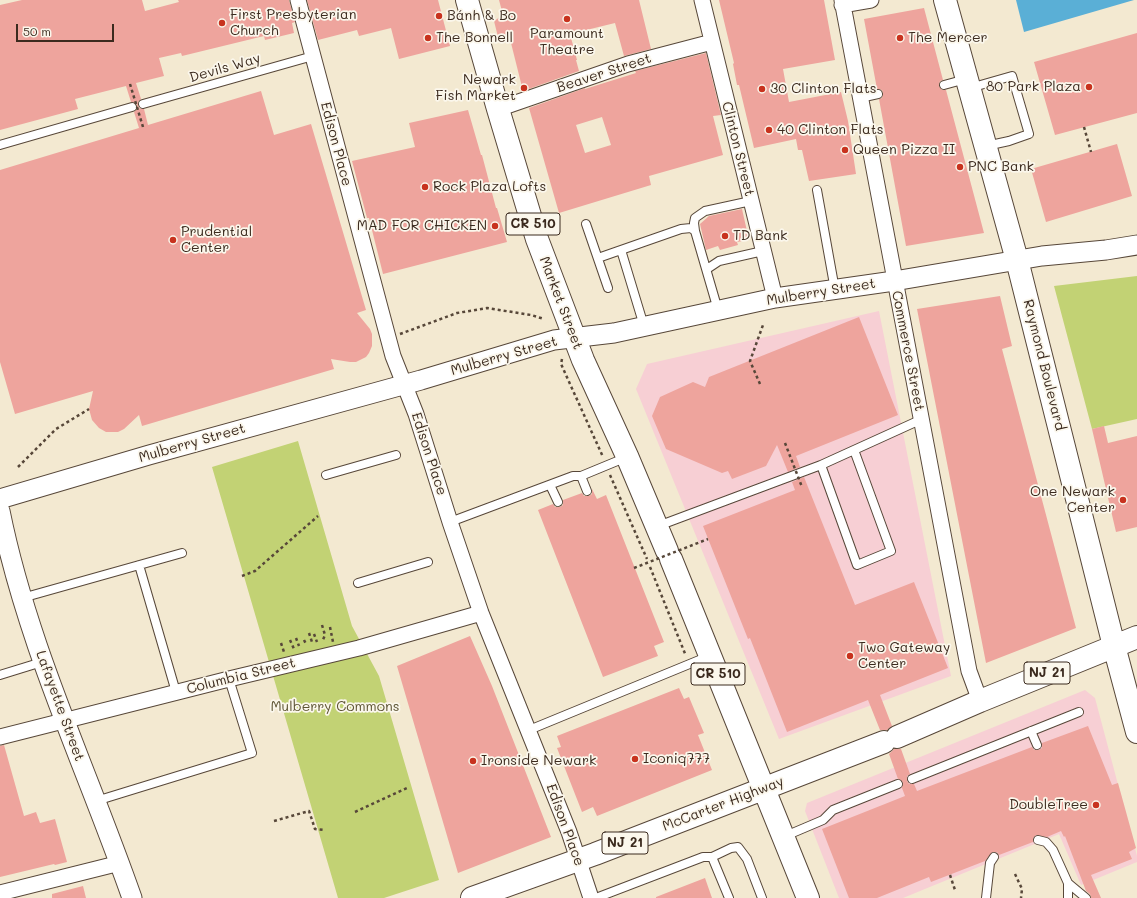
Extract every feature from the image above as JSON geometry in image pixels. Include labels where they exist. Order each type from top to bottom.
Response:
[{"type":"main road","name":"Market Street","points":[[467,0],[537,239],[574,338],[628,456],[752,756],[763,789],[808,898]]},
{"type":"main road","name":"Raymond Boulevard","points":[[945,0],[1017,260],[1137,732]]},
{"type":"main road","name":"McCarter Highway","points":[[472,898],[578,860],[763,789],[890,739],[980,700],[1137,637]]},
{"type":"street","name":"Edison Place","points":[[298,0],[393,356],[416,414],[480,613],[529,730],[569,832],[591,898]]},
{"type":"street","name":"Clinton Street","points":[[702,0],[775,298]]},
{"type":"street","points":[[842,2],[870,0]]},
{"type":"street","name":"Commerce Street","points":[[842,2],[920,420],[969,671],[980,700]]},
{"type":"street","name":"Beaver Street","points":[[498,109],[628,64],[712,42]]},
{"type":"street","name":"Mulberry Street","points":[[0,499],[149,455],[404,384],[538,344],[614,333],[775,298],[894,281],[1017,260],[1137,245]]},
{"type":"street","name":"Lafayette Street","points":[[0,510],[22,598],[42,662],[120,863],[132,898]]},
{"type":"street","name":"Columbia Street","points":[[0,737],[176,692],[359,648],[480,613]]},
{"type":"street","points":[[0,893],[120,863]]},
{"type":"lane","name":"Devils Way","points":[[143,104],[313,56]]},
{"type":"lane","points":[[944,85],[968,84],[1012,76],[1030,134],[986,147]]},
{"type":"lane","points":[[860,98],[878,94]]},
{"type":"lane","points":[[0,145],[132,107]]},
{"type":"lane","points":[[817,190],[835,290]]},
{"type":"lane","points":[[718,310],[694,223],[695,218],[705,211],[751,201]]},
{"type":"lane","points":[[586,224],[608,288]]},
{"type":"lane","points":[[598,258],[681,229],[691,228],[696,231]]},
{"type":"lane","points":[[621,250],[644,326]]},
{"type":"lane","points":[[707,268],[719,261],[763,251]]},
{"type":"lane","points":[[657,526],[821,465],[920,420]]},
{"type":"lane","points":[[821,465],[857,565],[891,551],[854,450]]},
{"type":"lane","points":[[326,475],[396,455]]},
{"type":"lane","points":[[450,522],[572,476],[581,476],[628,456]]},
{"type":"lane","points":[[581,476],[587,491]]},
{"type":"lane","points":[[550,485],[558,502]]},
{"type":"lane","points":[[22,598],[182,553]]},
{"type":"lane","points":[[358,583],[428,562]]},
{"type":"lane","points":[[139,565],[176,692]]},
{"type":"lane","points":[[529,730],[711,656]]},
{"type":"lane","points":[[0,675],[42,662]]},
{"type":"lane","points":[[96,801],[252,753],[229,679]]},
{"type":"lane","points":[[912,779],[1078,712]]},
{"type":"lane","points":[[1032,731],[1037,745]]},
{"type":"lane","points":[[783,837],[823,820],[833,810],[898,784]]},
{"type":"lane","points":[[1038,840],[1046,842],[1054,850],[1068,883],[1068,898]]},
{"type":"lane","points":[[596,898],[703,857],[712,857],[731,848],[738,847],[747,859],[762,898]]},
{"type":"lane","points":[[712,857],[729,898]]},
{"type":"lane","points":[[986,898],[990,864],[994,857]]},
{"type":"lane","points":[[1068,883],[1086,898]]},
{"type":"path","points":[[130,84],[143,127]]},
{"type":"path","points":[[1084,127],[1091,152]]},
{"type":"path","points":[[398,335],[457,313],[487,308],[531,315],[544,319]]},
{"type":"path","points":[[760,384],[750,360],[762,325]]},
{"type":"path","points":[[18,467],[56,429],[89,409]]},
{"type":"path","points":[[785,443],[802,487]]},
{"type":"path","points":[[242,576],[255,571],[283,544],[318,516]]},
{"type":"path","points":[[634,568],[708,538]]},
{"type":"path","points":[[650,567],[690,664]]},
{"type":"path","points":[[322,626],[325,635],[322,642]]},
{"type":"path","points":[[330,627],[334,645]]},
{"type":"path","points":[[309,633],[312,642]]},
{"type":"path","points":[[314,634],[317,642]]},
{"type":"path","points":[[296,638],[298,646]]},
{"type":"path","points":[[290,640],[294,648]]},
{"type":"path","points":[[304,640],[306,644]]},
{"type":"path","points":[[355,812],[408,787]]},
{"type":"path","points":[[274,821],[309,811],[315,829],[324,830]]},
{"type":"path","points":[[1015,874],[1022,889],[1021,898]]},
{"type":"path","points":[[950,875],[955,890]]},
{"type":"shaded area","points":[[879,311],[951,676],[779,739],[636,389],[647,364]]},
{"type":"shaded area","points":[[1085,690],[1095,698],[1137,856],[1137,862],[1081,885],[1059,834],[903,898],[839,898],[805,811],[807,803]]},
{"type":"green space","points":[[1137,276],[1137,419],[1092,429],[1054,286]]},
{"type":"green space","name":"Mulberry Commons","points":[[298,441],[352,626],[379,676],[439,880],[384,898],[338,898],[212,467]]},
{"type":"water","points":[[1016,0],[1134,0],[1024,32]]},
{"type":"building","name":"Prudential Center","points":[[22,0],[142,0],[145,11],[179,2],[178,0],[289,0],[295,22],[292,23],[294,33],[265,40],[264,36],[182,56],[181,53],[159,58],[164,76],[136,83],[141,99],[138,102],[138,105],[139,108],[144,109],[148,125],[261,91],[274,135],[311,124],[366,310],[357,313],[370,329],[372,334],[372,346],[366,357],[356,362],[331,359],[334,369],[142,426],[139,415],[124,429],[118,432],[106,432],[99,428],[92,420],[89,409],[93,391],[15,414],[0,362],[0,170],[139,128],[134,112],[137,109],[137,105],[136,103],[131,102],[126,86],[75,99],[78,109],[0,130],[0,5]]},
{"type":"building","points":[[307,0],[438,0],[450,46],[399,59],[391,28],[359,36],[357,30],[318,40]]},
{"type":"building","points":[[499,0],[639,0],[651,49],[624,56],[615,23],[570,34],[579,71],[523,91],[510,39],[498,37],[494,21],[503,15]]},
{"type":"building","points":[[719,0],[824,0],[835,60],[783,69],[789,102],[841,92],[848,121],[856,174],[809,181],[802,150],[798,150],[796,139],[754,148],[739,85],[737,85],[734,63]]},
{"type":"building","points":[[924,8],[943,80],[940,81],[939,86],[942,90],[946,90],[984,233],[906,246],[879,99],[882,98],[883,93],[882,90],[877,89],[864,19]]},
{"type":"building","name":"80 Park Plaza","points":[[1137,33],[1137,113],[1055,135],[1034,62]]},
{"type":"building","points":[[706,53],[721,115],[713,116],[723,155],[649,176],[651,185],[559,213],[529,108],[585,88],[636,73],[635,71]],"holes":[[[602,117],[611,145],[585,153],[576,125]]]},
{"type":"building","points":[[468,110],[507,242],[383,274],[369,218],[367,218],[352,161],[415,147],[409,123]]},
{"type":"building","points":[[1117,144],[1132,196],[1046,222],[1031,169]]},
{"type":"building","points":[[742,209],[749,240],[737,242],[738,245],[720,250],[718,246],[706,250],[700,224],[709,216]]},
{"type":"building","points":[[1000,296],[1012,346],[1002,349],[1076,628],[986,663],[917,309]]},
{"type":"building","points":[[859,317],[898,415],[796,456],[800,467],[788,472],[777,445],[766,466],[732,479],[728,471],[722,473],[666,449],[652,416],[660,397],[693,382],[705,387],[709,377]]},
{"type":"building","name":"One Newark Center","points":[[1104,426],[1108,443],[1137,436],[1137,527],[1116,532],[1092,429]]},
{"type":"building","points":[[804,477],[855,605],[914,582],[948,668],[880,695],[892,726],[887,730],[880,730],[868,700],[787,732],[750,638],[748,639],[703,526],[795,490],[792,482]]},
{"type":"building","points":[[592,489],[597,499],[606,495],[664,642],[654,646],[658,656],[603,677],[538,510],[553,504],[555,507],[560,507],[563,505],[563,500],[582,493],[584,496],[589,496],[592,494]]},
{"type":"building","name":"Ironside Newark","points":[[470,636],[492,686],[551,837],[458,873],[397,666]]},
{"type":"building","name":"Iconiq777","points":[[679,688],[684,699],[689,697],[704,733],[698,735],[712,770],[597,816],[593,807],[582,812],[557,748],[561,747],[557,736]]},
{"type":"building","points":[[1088,726],[1112,785],[1118,783],[1136,848],[1129,852],[1132,859],[1091,875],[1101,898],[1091,898],[1090,894],[1086,891],[1065,836],[1064,837],[1061,831],[1047,837],[1036,835],[1033,838],[1033,842],[999,855],[997,852],[992,852],[985,861],[931,882],[929,877],[877,898],[849,898],[822,829],[905,796],[902,788],[903,782],[898,779],[889,754],[894,749],[901,749],[910,774],[907,776],[907,781],[909,784],[914,784],[917,791],[1032,747],[1034,750],[1039,750],[1042,748],[1042,743]]},
{"type":"building","points":[[4,745],[24,816],[36,812],[40,823],[55,819],[67,862],[0,877],[0,746]]},
{"type":"building","points":[[705,878],[712,898],[656,898],[656,897]]},
{"type":"building","points":[[83,886],[86,898],[52,898],[52,894]]},
{"type":"place","name":"Bánh & Bo","points":[[439,16]]},
{"type":"place","name":"Paramount Theatre","points":[[567,19]]},
{"type":"place","name":"First Presbyterian Church","points":[[222,23]]},
{"type":"place","name":"The Bonnell","points":[[428,38]]},
{"type":"place","name":"The Mercer","points":[[900,38]]},
{"type":"place","name":"80 Park Plaza","points":[[1089,87]]},
{"type":"place","name":"Newark Fish Market","points":[[524,88]]},
{"type":"place","name":"30 Clinton Flats","points":[[762,89]]},
{"type":"place","name":"40 Clinton Flats","points":[[769,130]]},
{"type":"place","name":"Queen Pizza II","points":[[845,150]]},
{"type":"place","name":"PNC Bank","points":[[960,167]]},
{"type":"place","name":"Rock Plaza Lofts","points":[[425,187]]},
{"type":"place","name":"MAD FOR CHICKEN","points":[[495,226]]},
{"type":"place","name":"TD Bank","points":[[725,236]]},
{"type":"place","name":"Prudential Center","points":[[173,240]]},
{"type":"place","name":"One Newark Center","points":[[1123,500]]},
{"type":"place","name":"Two Gateway Center","points":[[850,656]]},
{"type":"place","name":"Iconiq777","points":[[635,759]]},
{"type":"place","name":"Ironside Newark","points":[[473,761]]},
{"type":"place","name":"DoubleTree","points":[[1096,805]]}]
